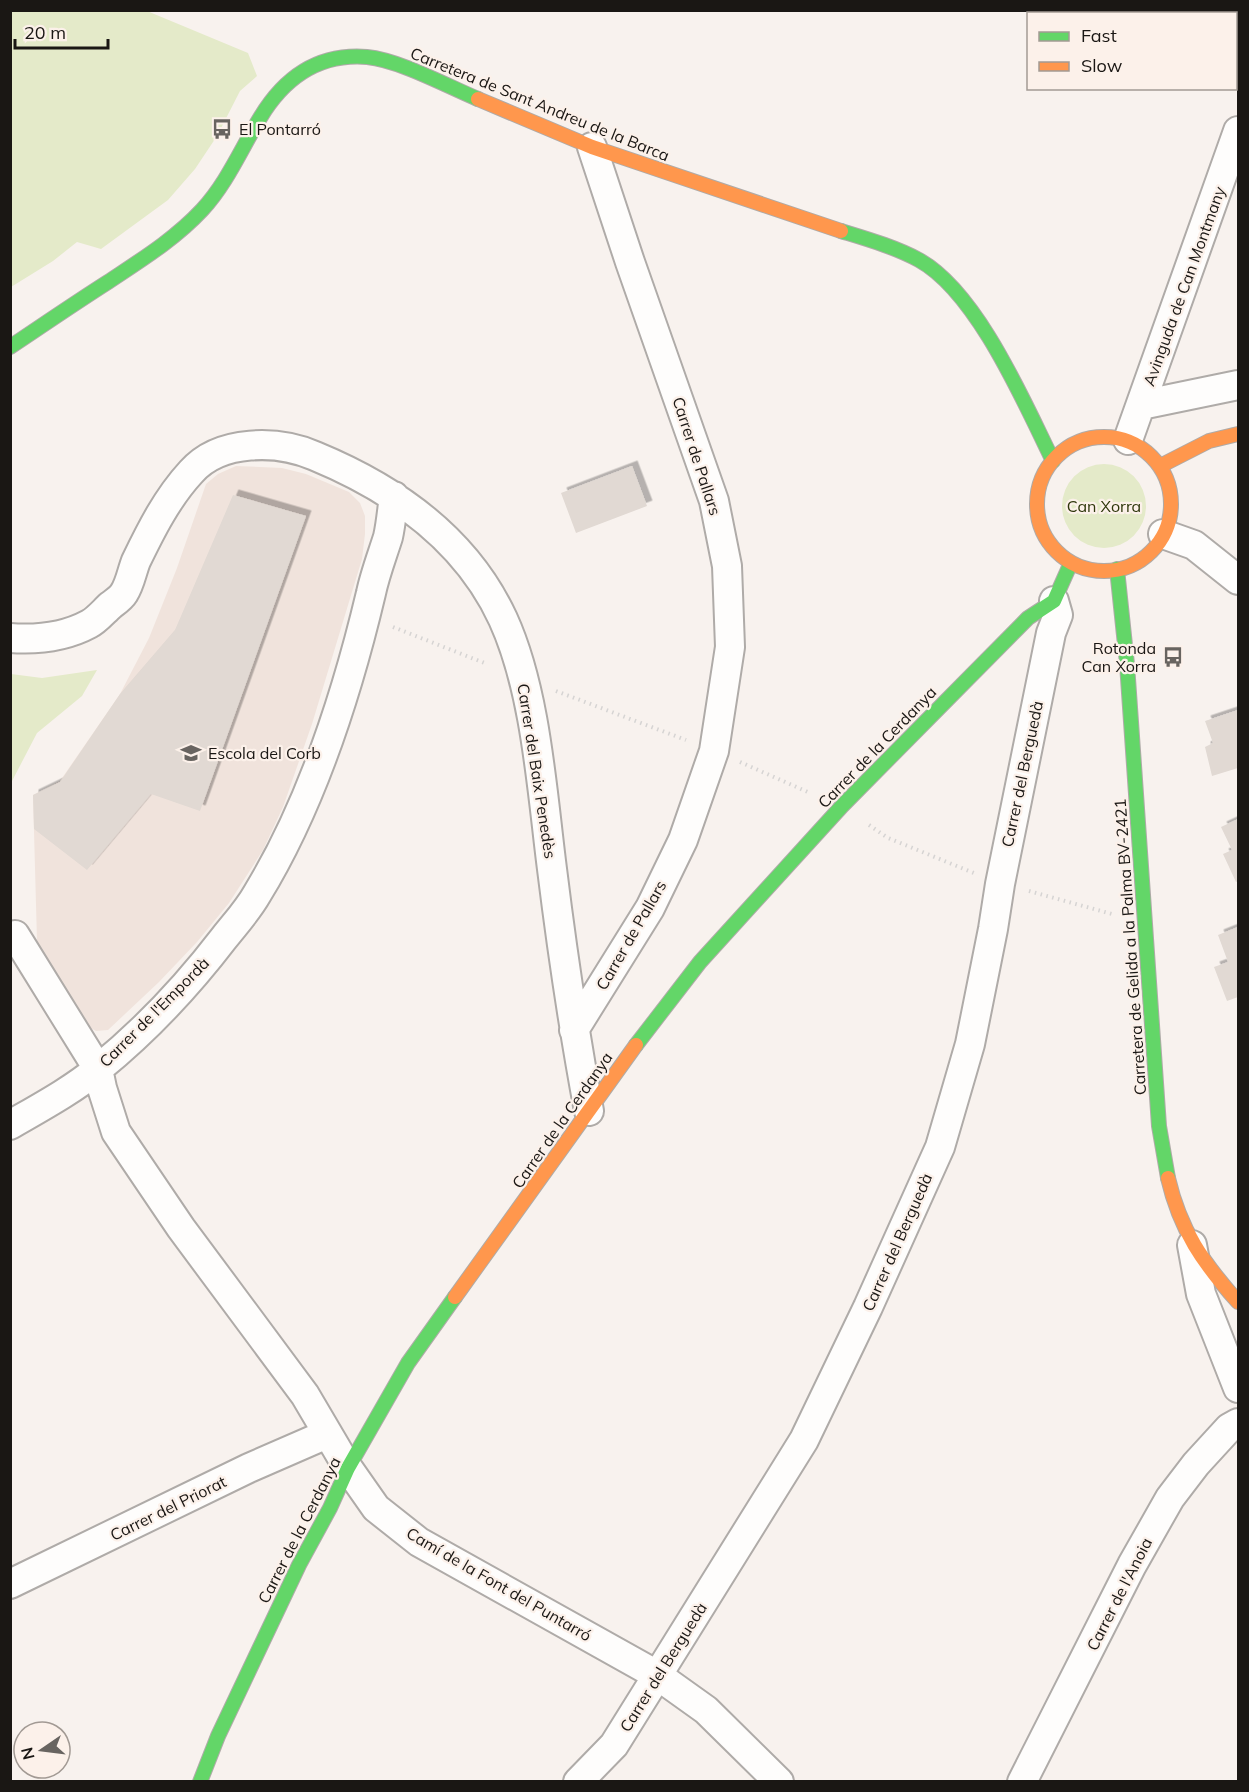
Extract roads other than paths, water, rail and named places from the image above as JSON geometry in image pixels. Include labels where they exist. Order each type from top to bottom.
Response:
[{"type":"street","name":"Carretera de Sant Andreu de la Barca","points":[[10,347],[156,250],[179,232],[205,207],[227,178],[275,94],[289,80],[303,71],[322,64],[345,58],[368,57],[393,63],[592,147],[876,242],[919,260],[938,274],[956,292],[986,333],[1019,391],[1053,461]]},
{"type":"street","name":"Avinguda de Can Montmany","points":[[1128,440],[1239,131]]},
{"type":"street","name":"Carrer de Pallars","points":[[574,1030],[650,908],[683,840],[714,751],[730,647],[727,566],[714,501],[592,147]]},
{"type":"street","points":[[1141,405],[1239,385]]},
{"type":"street","points":[[1162,465],[1209,441],[1239,434]]},
{"type":"street","points":[[1110,438],[1128,440],[1147,449],[1162,465],[1173,499],[1171,517],[1152,550],[1136,562],[1117,569],[1092,571],[1070,565],[1056,554],[1044,536],[1039,518],[1038,495],[1043,475],[1053,461],[1067,449],[1086,441],[1110,438]]},
{"type":"street","name":"Carrer del Baix Penedès","points":[[10,638],[53,637],[91,623],[124,593],[135,564],[158,519],[182,483],[193,469],[223,450],[255,444],[308,453],[372,482],[418,512],[441,532],[466,559],[490,594],[504,620],[519,660],[532,721],[574,1030],[590,1111]]},
{"type":"street","name":"Carrer de l'Empordà","points":[[10,1125],[58,1098],[98,1069],[142,1029],[200,970],[256,896],[285,843],[316,771],[352,666],[366,617],[388,534],[394,496]]},
{"type":"street","points":[[1163,534],[1194,545],[1239,580]]},
{"type":"street","points":[[1054,601],[1070,565]]},
{"type":"street","name":"Carretera de Gelida a la Palma BV-2421","points":[[1117,569],[1127,664],[1159,1126],[1178,1214],[1191,1243],[1239,1302]]},
{"type":"street","name":"Carrer de la Cerdanya","points":[[200,1782],[241,1687],[348,1468],[408,1363],[640,1039],[700,962],[842,806],[1028,618],[1054,601]]},
{"type":"street","name":"Carrer del Berguedà","points":[[578,1782],[614,1745],[804,1440],[940,1147],[970,1044],[1000,884],[1052,633],[1058,615],[1054,601]]},
{"type":"street","points":[[1028,618],[1052,633]]},
{"type":"street","name":"Camí de la Font del Puntarró","points":[[15,935],[98,1069],[116,1132],[181,1228],[305,1395],[348,1468],[376,1508],[419,1542],[657,1675],[706,1710],[779,1782]]},
{"type":"street","points":[[1191,1243],[1201,1294],[1239,1388]]},
{"type":"street","name":"Carrer de l'Anoia","points":[[1022,1782],[1132,1565],[1170,1497],[1229,1428],[1239,1423]]},
{"type":"street","name":"Carrer del Priorat","points":[[10,1584],[249,1468],[327,1434]]},
{"type":"place","name":"El Pontarró","points":[[222,129]]},
{"type":"place","name":"Rotonda Can Xorra","points":[[1173,657]]},
{"type":"place","name":"Escola del Corb","points":[[191,753]]},
{"type":"park label","name":"Can Xorra","points":[[1104,506]]}]
